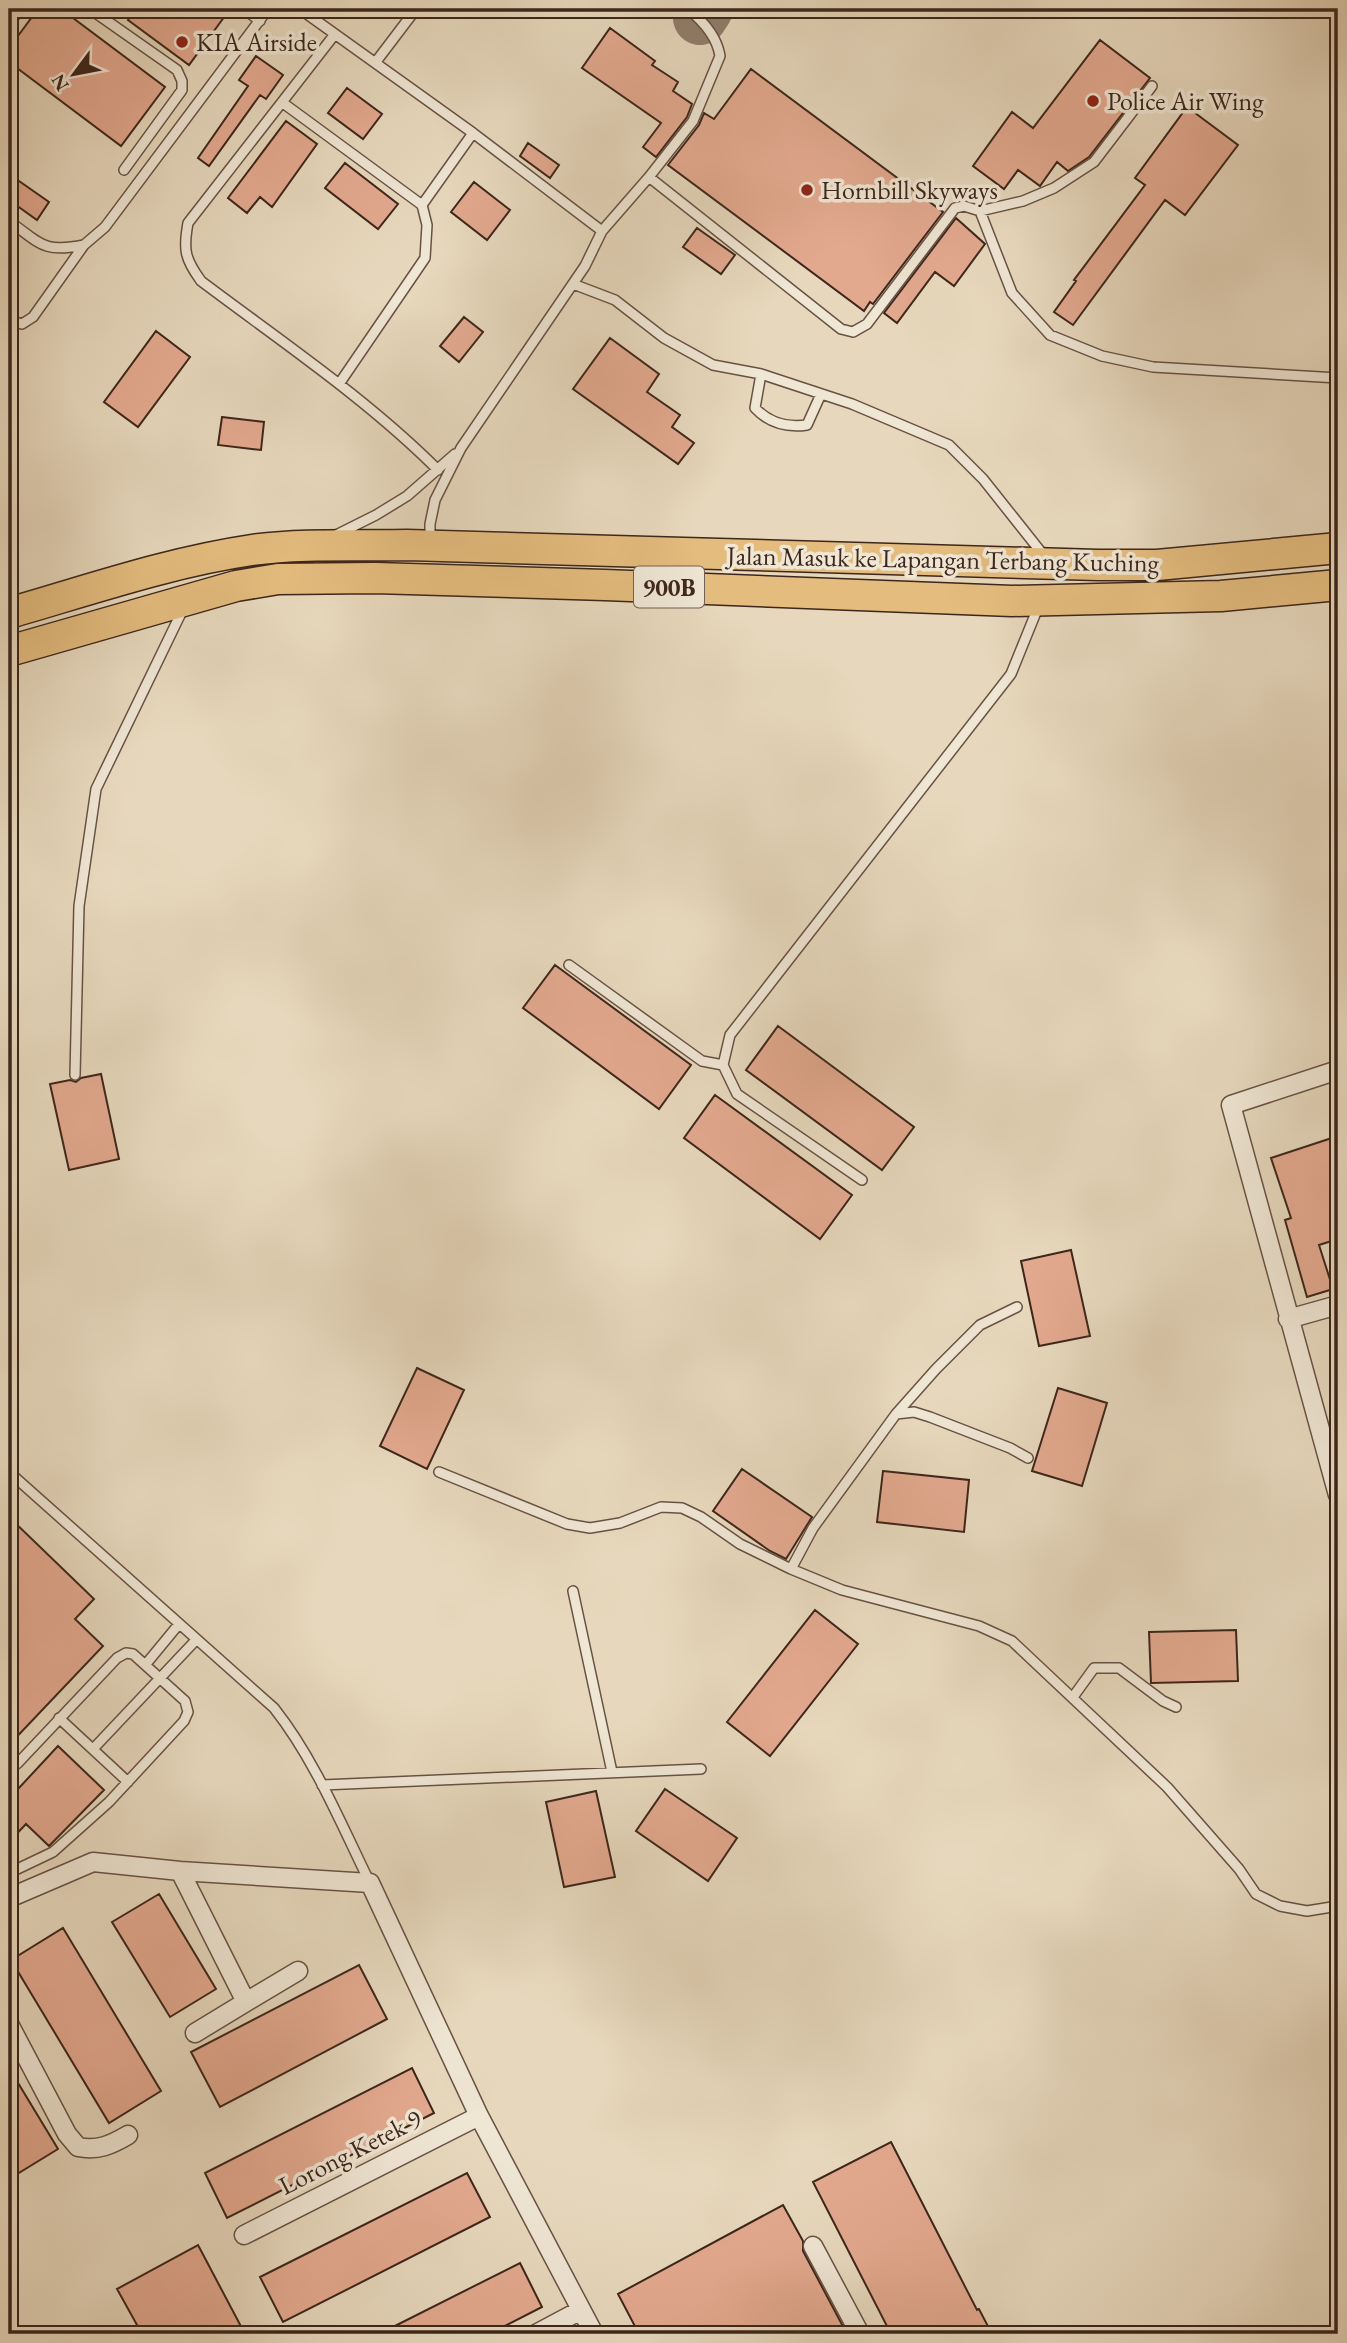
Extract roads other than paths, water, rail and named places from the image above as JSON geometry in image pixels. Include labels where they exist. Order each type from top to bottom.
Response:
[{"type":"highway","name":"Jalan Masuk ke Lapangan Terbang Kuching","points":[[9,613],[210,558],[254,550],[313,547],[430,546],[1051,565],[1157,565],[1338,548]]},
{"type":"highway","name":"Jalan Masuk ke Lapangan Terbang Kuching","points":[[9,651],[236,586],[278,579],[375,578],[1041,600],[1221,596],[1338,585]]},
{"type":"street","points":[[1338,1070],[1231,1105],[1288,1319],[1331,1445],[1338,1495]]},
{"type":"street","points":[[1288,1319],[1338,1305]]},
{"type":"street","points":[[9,1898],[93,1862],[180,1871],[369,1883],[479,2116],[594,2334]]},
{"type":"street","points":[[180,1871],[246,2002]]},
{"type":"street","points":[[195,2033],[298,1972]]},
{"type":"street","points":[[9,2024],[67,2134],[78,2147],[92,2150],[111,2145],[128,2136]]},
{"type":"street","name":"Lorong Ketek 9","points":[[244,2235],[479,2116]]},
{"type":"street","points":[[814,2246],[860,2334]]},
{"type":"street","points":[[536,2334],[581,2310]]},
{"type":"lane","points":[[9,24],[20,9]]},
{"type":"lane","points":[[90,9],[177,70],[182,81],[182,90],[124,170]]},
{"type":"lane","points":[[244,9],[260,21]]},
{"type":"lane","points":[[9,320],[22,324],[33,317],[84,245],[105,227],[268,9]]},
{"type":"lane","points":[[300,9],[473,133],[602,231]]},
{"type":"lane","points":[[376,63],[416,9]]},
{"type":"lane","points":[[430,546],[430,524],[435,500],[461,448],[585,266],[602,231],[693,121],[720,56],[711,34],[688,9]]},
{"type":"lane","points":[[335,34],[188,223],[184,244],[188,263],[201,281],[403,435],[438,470]]},
{"type":"lane","points":[[649,177],[841,329],[853,332],[867,324],[955,208],[964,206],[980,211],[1023,201],[1055,188],[1094,162],[1152,86]]},
{"type":"lane","points":[[283,103],[422,205],[428,225],[425,258],[339,384]]},
{"type":"lane","points":[[422,205],[473,133]]},
{"type":"lane","points":[[980,211],[1012,293],[1050,335],[1101,356],[1153,367],[1338,378]]},
{"type":"lane","points":[[9,221],[45,247],[61,250],[84,245]]},
{"type":"lane","points":[[573,284],[615,300],[664,338],[713,365],[761,374],[852,404],[949,444],[983,479],[1051,565]]},
{"type":"lane","points":[[761,374],[755,408],[772,422],[792,427],[807,425],[821,394]]},
{"type":"lane","points":[[313,547],[397,502],[461,448]]},
{"type":"lane","points":[[75,1075],[79,906],[96,789],[188,599]]},
{"type":"lane","points":[[862,1180],[737,1094],[723,1065],[730,1035],[1011,674],[1041,600]]},
{"type":"lane","points":[[569,965],[702,1061],[723,1065]]},
{"type":"lane","points":[[791,1569],[813,1528],[896,1415],[936,1369],[980,1325],[1017,1307]]},
{"type":"lane","points":[[896,1415],[914,1412],[930,1417],[1010,1448],[1027,1458]]},
{"type":"lane","points":[[9,1472],[274,1709],[288,1725],[321,1785],[369,1883]]},
{"type":"lane","points":[[439,1472],[567,1524],[590,1528],[620,1523],[661,1507],[682,1508],[701,1517],[740,1544],[842,1590],[979,1626],[1012,1641],[1167,1787],[1239,1869],[1256,1894],[1280,1906],[1307,1911],[1338,1906]]},
{"type":"lane","points":[[573,1591],[612,1772]]},
{"type":"lane","points":[[146,1664],[179,1624]]},
{"type":"lane","points":[[93,1749],[196,1640]]},
{"type":"lane","points":[[9,1873],[52,1852],[109,1802],[184,1721],[188,1712],[185,1702],[146,1664],[133,1654],[126,1653],[117,1658],[17,1764]]},
{"type":"lane","points":[[1073,1697],[1094,1668],[1119,1668],[1163,1701],[1176,1707]]},
{"type":"lane","points":[[59,1718],[128,1782]]},
{"type":"lane","points":[[321,1785],[701,1769]]},
{"type":"place","name":"KIA Airside","points":[[182,42]]},
{"type":"place","name":"Police Air Wing","points":[[1093,101]]},
{"type":"place","name":"Hornbill Skyways","points":[[807,190]]}]
